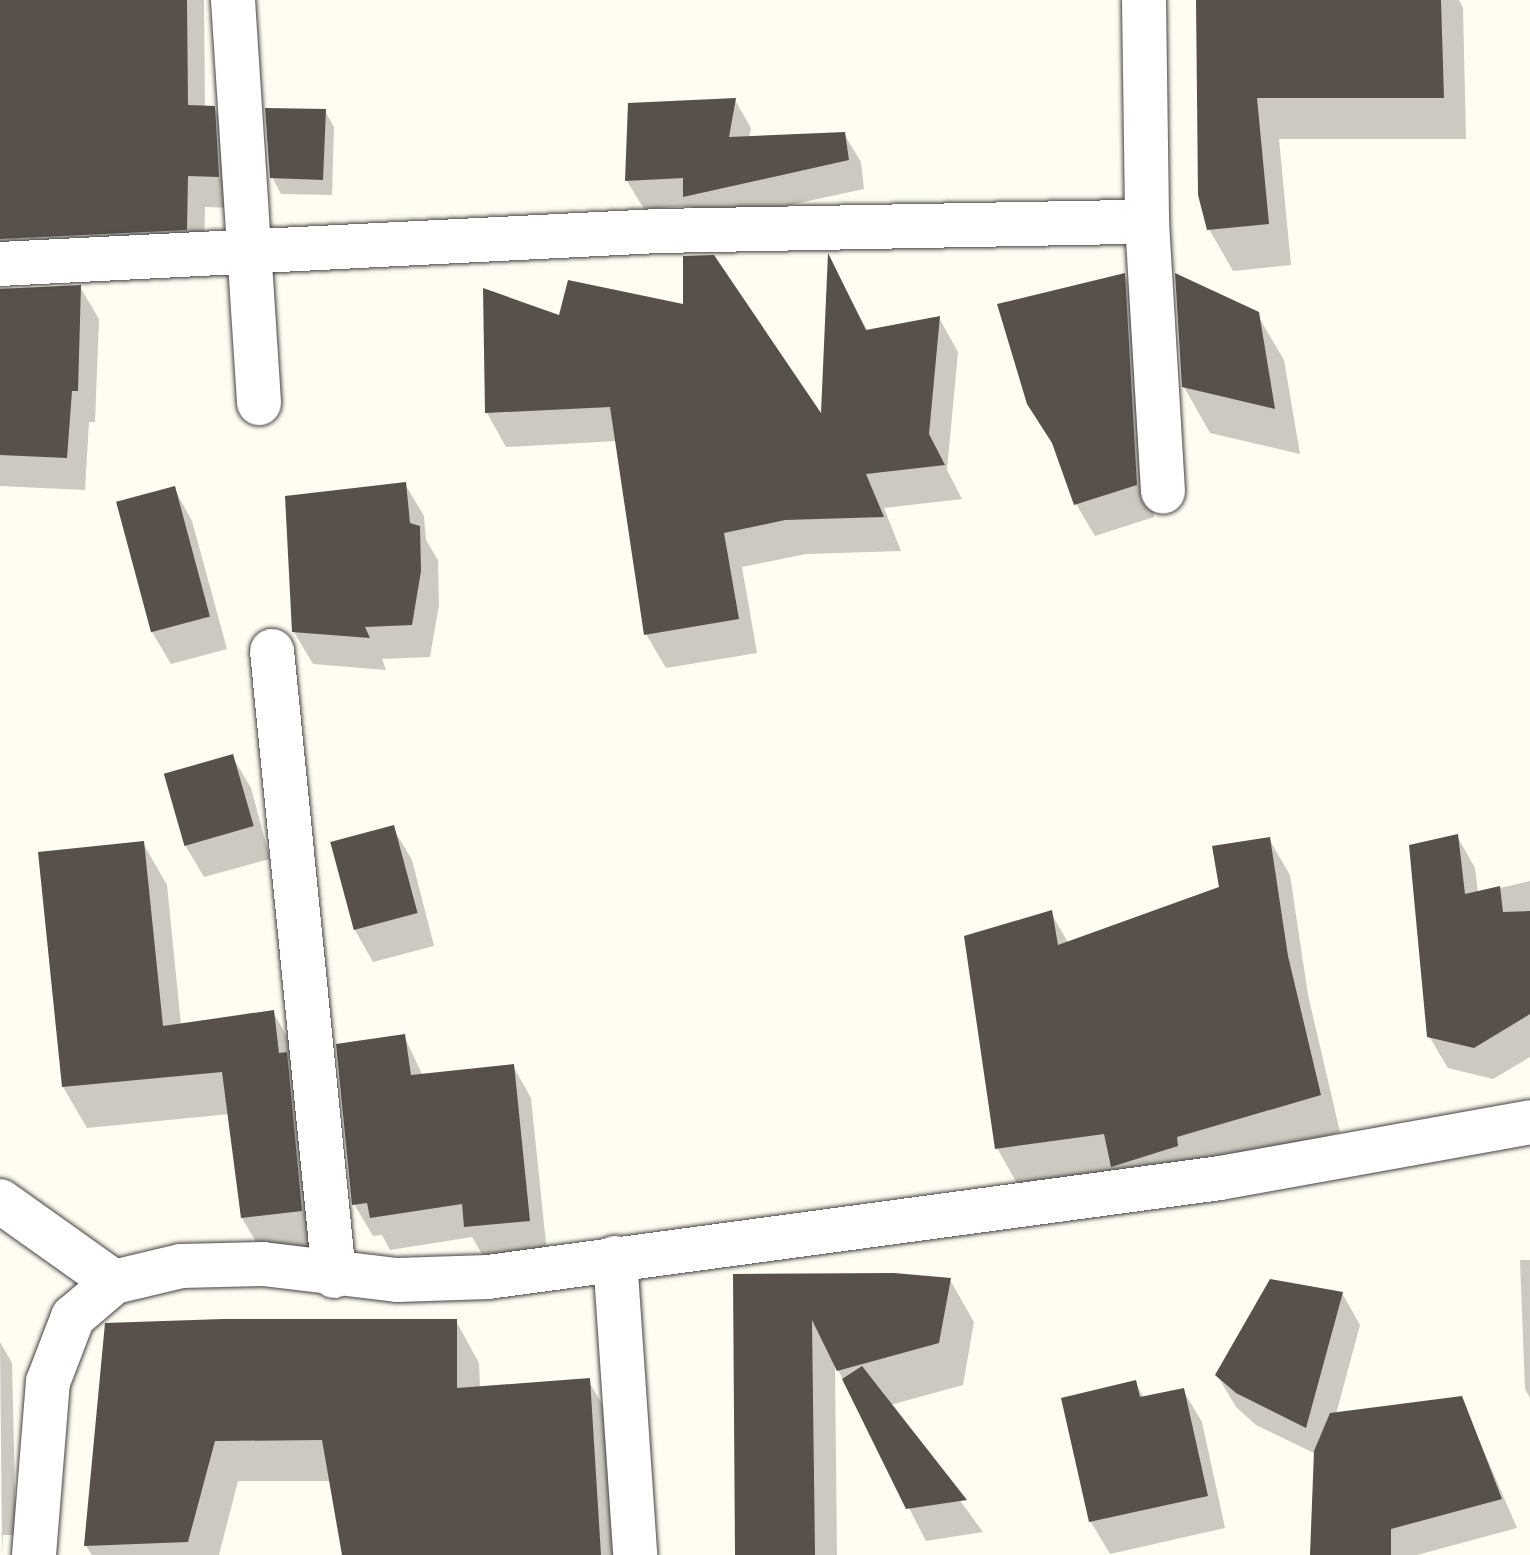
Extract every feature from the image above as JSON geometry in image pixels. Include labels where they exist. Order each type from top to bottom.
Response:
[{"type":"street","points":[[233,0],[259,403]]},
{"type":"street","points":[[1144,0],[1147,222],[1163,492]]},
{"type":"street","points":[[0,264],[658,231],[1147,222]]},
{"type":"street","points":[[272,651],[334,1276]]},
{"type":"street","points":[[34,1555],[48,1382],[73,1317],[114,1282],[181,1266],[263,1264],[334,1276],[488,1277],[1220,1178],[1530,1122]]},
{"type":"street","points":[[0,1201],[114,1282]]},
{"type":"street","points":[[615,1258],[635,1555]]},
{"type":"building","points":[[0,0],[187,0],[188,105],[215,106],[219,177],[188,176],[187,230],[0,239]]},
{"type":"building","points":[[1196,0],[1441,0],[1444,98],[1257,98],[1269,224],[1207,230],[1198,195]]},
{"type":"building","points":[[736,98],[729,137],[845,132],[849,160],[683,197],[683,178],[625,181],[628,103]]},
{"type":"building","points":[[265,108],[326,109],[323,180],[270,178]]},
{"type":"building","points":[[828,253],[866,330],[940,316],[929,434],[945,465],[866,474],[884,517],[785,520],[724,533],[739,619],[644,635],[610,407],[485,413],[483,288],[559,315],[568,280],[683,304],[683,256],[714,255],[821,413]]},
{"type":"building","points":[[1125,273],[1137,485],[1074,505],[1052,443],[1027,404],[997,304]]},
{"type":"building","points":[[1175,273],[1259,312],[1275,409],[1182,387]]},
{"type":"building","points":[[81,285],[78,391],[72,391],[67,458],[0,455],[0,289]]},
{"type":"building","points":[[406,482],[410,523],[420,526],[421,571],[412,625],[365,627],[370,638],[292,632],[285,496]]},
{"type":"building","points":[[175,486],[210,616],[151,632],[116,502]]},
{"type":"building","points":[[233,754],[254,826],[184,846],[164,774]]},
{"type":"building","points":[[394,825],[418,913],[354,930],[330,842]]},
{"type":"building","points":[[1458,834],[1465,894],[1500,886],[1503,912],[1530,911],[1530,1014],[1474,1048],[1427,1037],[1409,845]]},
{"type":"building","points":[[1270,837],[1288,956],[1321,1095],[1177,1137],[1178,1146],[1111,1167],[1104,1134],[995,1149],[964,936],[1052,910],[1058,945],[1219,887],[1212,846]]},
{"type":"building","points":[[144,841],[163,1026],[274,1010],[279,1053],[287,1052],[302,1211],[241,1218],[222,1072],[62,1087],[38,852]]},
{"type":"building","points":[[405,1034],[411,1075],[514,1064],[530,1221],[464,1227],[462,1204],[370,1218],[367,1203],[352,1205],[336,1044]]},
{"type":"building","points":[[894,1273],[951,1278],[939,1343],[837,1371],[812,1320],[815,1555],[735,1555],[733,1274]]},
{"type":"building","points":[[1270,1279],[1343,1292],[1306,1428],[1236,1393],[1215,1375]]},
{"type":"building","points":[[223,1319],[457,1319],[457,1388],[590,1378],[601,1555],[342,1555],[322,1440],[215,1441],[188,1542],[84,1546],[105,1323]]},
{"type":"building","points":[[862,1366],[967,1500],[906,1509],[842,1379]]},
{"type":"building","points":[[1136,1380],[1140,1397],[1184,1388],[1208,1496],[1089,1522],[1061,1398]]},
{"type":"building","points":[[1462,1396],[1502,1499],[1391,1529],[1391,1555],[1310,1555],[1314,1451],[1330,1413]]}]
